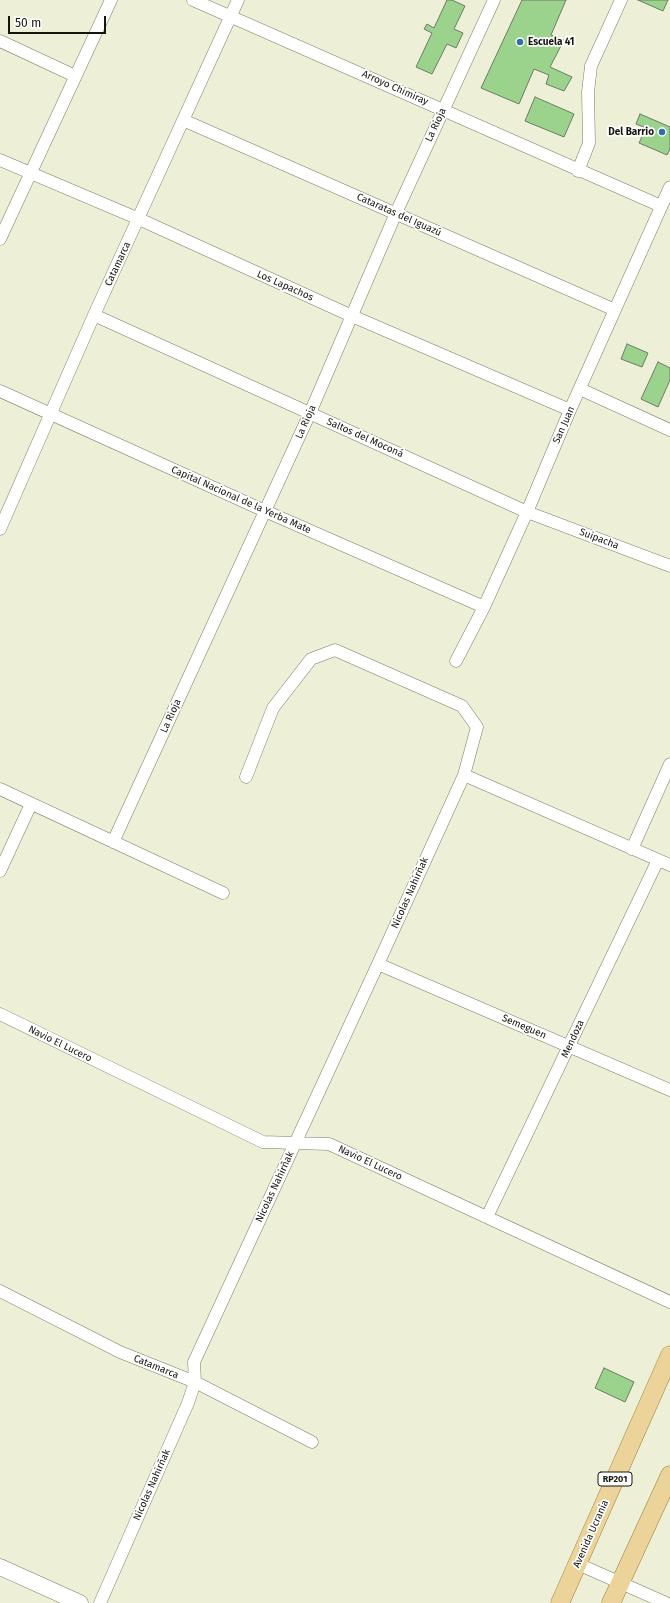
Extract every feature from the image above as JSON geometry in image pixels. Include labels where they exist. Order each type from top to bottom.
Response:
[{"type":"main road","name":"Avenida Ucrania","points":[[560,1603],[670,1355]]},
{"type":"main road","points":[[611,1603],[670,1475]]},
{"type":"main road","points":[[0,1567],[80,1603]]},
{"type":"street","points":[[0,238],[111,0]]},
{"type":"street","name":"Arroyo Chimiray","points":[[194,0],[661,206]]},
{"type":"street","name":"Catamarca","points":[[0,529],[94,315],[238,0]]},
{"type":"street","points":[[578,170],[589,143],[588,92],[592,66],[621,0]]},
{"type":"street","name":"La Rioja","points":[[113,842],[310,413],[396,213],[444,110],[492,1]]},
{"type":"street","points":[[0,41],[75,76]]},
{"type":"street","name":"Cataratas del Iguazú","points":[[183,120],[615,310]]},
{"type":"street","name":"Los Lapachos","points":[[0,160],[139,219],[352,316],[570,410]]},
{"type":"street","name":"San Juan","points":[[456,661],[484,607],[527,512],[570,410],[670,187]]},
{"type":"street","name":"Saltos del Moconá","points":[[94,315],[527,512]]},
{"type":"street","points":[[580,389],[670,430]]},
{"type":"street","name":"Capital Nacional de la Yerba Mate","points":[[0,391],[265,511],[484,607]]},
{"type":"street","name":"Suipacha","points":[[527,512],[670,566]]},
{"type":"street","name":"Nicolas Nahirñak","points":[[100,1603],[188,1403],[195,1382],[194,1362],[464,775],[477,727],[462,706],[335,650],[311,659],[273,708],[246,777]]},
{"type":"street","points":[[632,848],[670,764]]},
{"type":"street","points":[[464,775],[670,865]]},
{"type":"street","points":[[0,789],[223,893]]},
{"type":"street","points":[[0,871],[32,804]]},
{"type":"street","name":"Mendoza","points":[[487,1217],[658,860]]},
{"type":"street","name":"Semeguen","points":[[378,964],[670,1090]]},
{"type":"street","name":"Navio El Lucero","points":[[0,1014],[263,1142],[329,1144],[670,1302]]},
{"type":"street","name":"Catamarca","points":[[1,1294],[120,1352],[195,1382],[312,1442]]},
{"type":"street","points":[[578,1564],[666,1603]]},
{"type":"building","points":[[447,0],[452,0],[465,6],[454,29],[463,33],[456,48],[447,44],[432,74],[416,67],[432,33],[424,29],[427,24],[434,28]]},
{"type":"building","points":[[522,0],[566,0],[551,35],[564,40],[550,67],[572,77],[564,91],[546,84],[549,75],[534,69],[519,104],[481,88]]},
{"type":"building","points":[[638,0],[668,0],[663,11]]},
{"type":"building","points":[[535,97],[574,114],[564,137],[525,121]]},
{"type":"building","points":[[640,114],[670,127],[670,149],[667,155],[639,143],[646,128],[636,124]]},
{"type":"building","points":[[627,344],[648,353],[642,367],[621,359]]},
{"type":"building","points":[[658,362],[670,368],[670,380],[658,407],[641,399]]},
{"type":"building","points":[[604,1368],[634,1382],[625,1402],[595,1388]]},
{"type":"place","name":"Escuela 41","points":[[520,42]]},
{"type":"place","name":"Del Barrio","points":[[662,132]]}]
